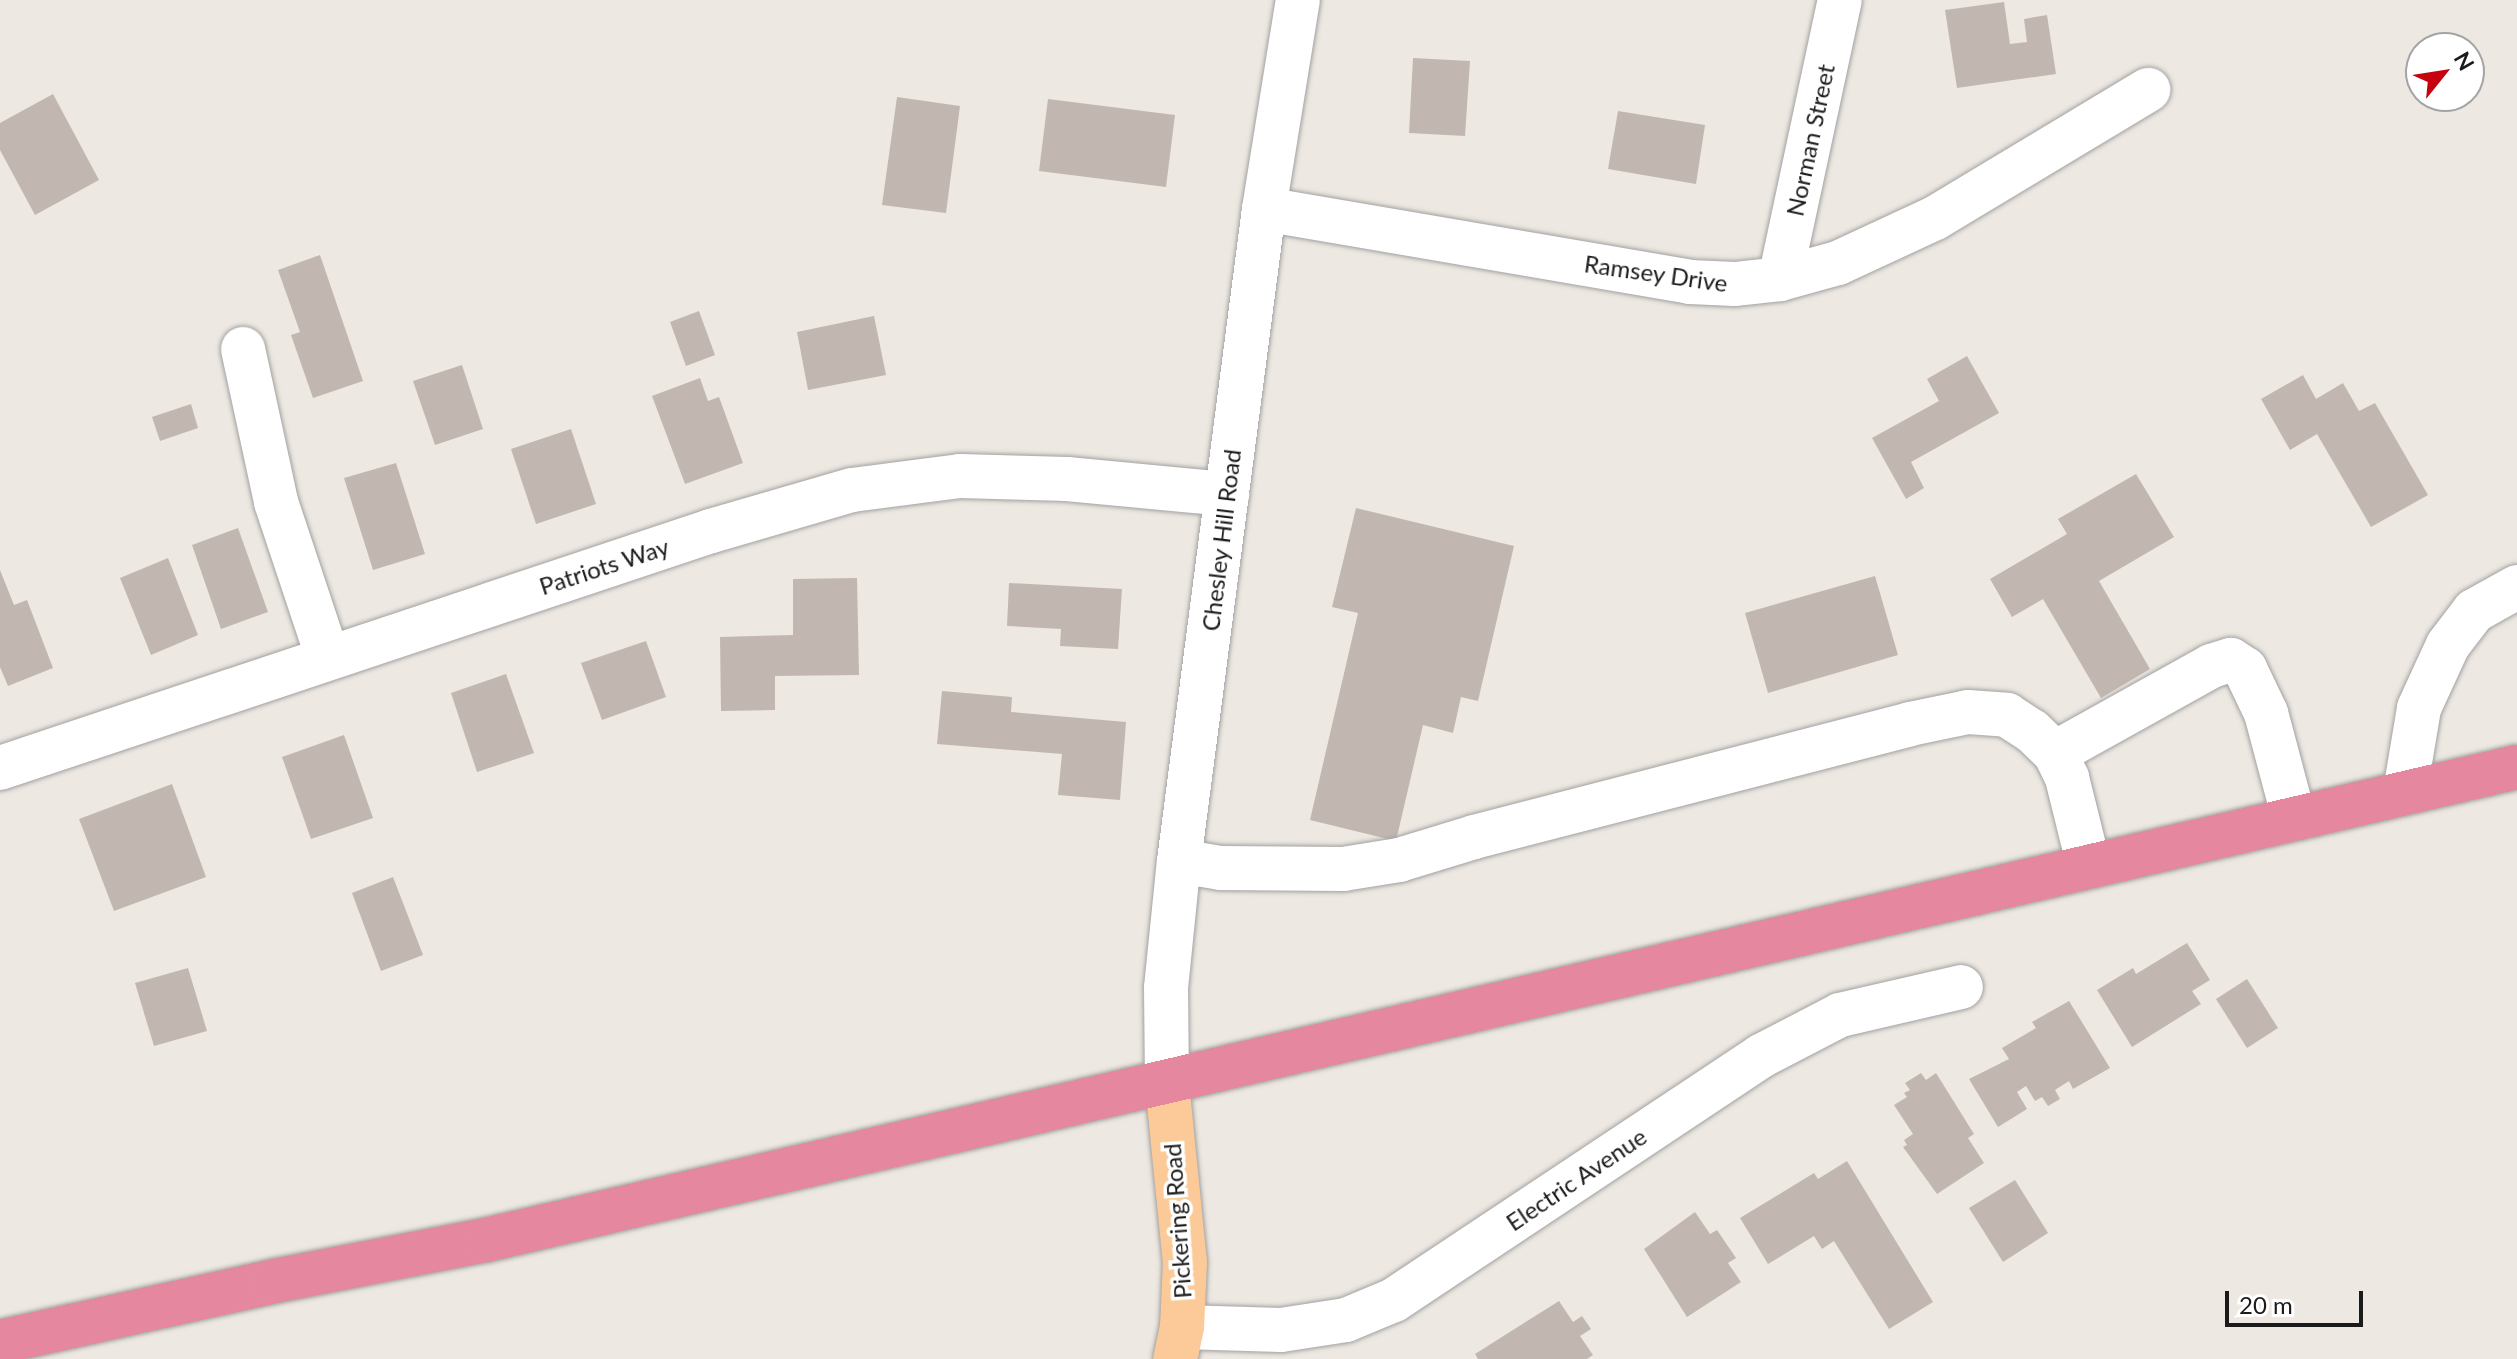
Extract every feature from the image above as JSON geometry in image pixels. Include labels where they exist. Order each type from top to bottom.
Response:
[{"type":"highway","points":[[0,1342],[275,1281],[486,1240],[2517,767]]},
{"type":"main road","name":"Pickering Road","points":[[1167,1083],[1185,1262],[1179,1343]]},
{"type":"street","name":"Chesley Hill Road","points":[[1167,1083],[1166,988],[1179,861],[1264,209],[1298,0]]},
{"type":"street","name":"Norman Street","points":[[1780,279],[1840,0]]},
{"type":"street","name":"Ramsey Drive","points":[[1264,209],[1690,282],[1735,284],[1780,279],[1838,263],[1935,218],[2148,90]]},
{"type":"street","points":[[243,349],[276,502],[328,658]]},
{"type":"street","name":"Patriots Way","points":[[0,768],[711,531],[852,490],[960,476],[1067,479],[1227,494]]},
{"type":"street","points":[[2405,792],[2419,708],[2448,645],[2474,611],[2517,587]]},
{"type":"street","points":[[2055,753],[2211,666],[2231,660],[2245,669],[2266,713],[2294,818]]},
{"type":"street","points":[[1179,861],[1221,868],[1343,869],[1399,860],[1489,833],[1910,724],[1968,712],[2007,715],[2032,731],[2055,753],[2067,778],[2089,866]]},
{"type":"street","name":"Electric Avenue","points":[[1179,1343],[1346,1320],[1394,1300],[1761,1056],[1840,1015],[1961,987]]},
{"type":"building","points":[[2004,2],[2010,44],[2027,42],[2024,19],[2047,15],[2056,74],[1957,88],[1945,10]]},
{"type":"building","points":[[1413,58],[1470,61],[1465,136],[1409,133]]},
{"type":"building","points":[[53,94],[99,180],[35,215],[0,150],[0,123]]},
{"type":"building","points":[[897,97],[960,106],[946,213],[882,205]]},
{"type":"building","points":[[1048,99],[1175,115],[1166,187],[1039,171]]},
{"type":"building","points":[[1618,111],[1705,125],[1696,184],[1608,169]]},
{"type":"building","points":[[320,255],[363,381],[313,398],[291,335],[300,332],[278,270]]},
{"type":"building","points":[[699,311],[715,355],[686,366],[670,322]]},
{"type":"building","points":[[874,316],[886,375],[808,390],[797,332]]},
{"type":"building","points":[[1967,356],[1999,413],[1911,462],[1924,488],[1906,499],[1872,438],[1939,401],[1927,379]]},
{"type":"building","points":[[462,365],[483,429],[435,445],[413,381]]},
{"type":"building","points":[[2303,375],[2316,399],[2343,383],[2359,411],[2375,403],[2428,495],[2371,527],[2317,434],[2290,450],[2261,399]]},
{"type":"building","points":[[700,378],[708,401],[719,397],[743,463],[685,484],[652,396]]},
{"type":"building","points":[[191,404],[198,428],[160,441],[152,417]]},
{"type":"building","points":[[571,429],[596,504],[536,524],[511,449]]},
{"type":"building","points":[[396,463],[425,554],[373,570],[344,478]]},
{"type":"building","points":[[2136,474],[2174,537],[2099,581],[2150,669],[2101,698],[2043,599],[2012,617],[1990,579],[2067,534],[2058,519]]},
{"type":"building","points":[[1356,508],[1514,546],[1478,701],[1461,697],[1453,733],[1423,725],[1396,841],[1310,820],[1358,613],[1332,607]]},
{"type":"building","points":[[238,528],[268,612],[221,629],[192,545]]},
{"type":"building","points":[[168,558],[198,635],[151,655],[120,578]]},
{"type":"building","points":[[0,570],[14,605],[27,600],[53,668],[8,686],[0,667]]},
{"type":"building","points":[[1875,576],[1898,655],[1768,693],[1745,613]]},
{"type":"building","points":[[857,578],[859,675],[775,676],[775,710],[721,711],[720,637],[793,635],[793,579]]},
{"type":"building","points":[[1009,583],[1122,589],[1118,649],[1060,646],[1061,629],[1007,626]]},
{"type":"building","points":[[646,641],[666,697],[602,720],[581,663]]},
{"type":"building","points":[[506,674],[534,753],[477,772],[451,693]]},
{"type":"building","points":[[942,691],[1012,697],[1011,712],[1126,722],[1120,800],[1058,795],[1062,754],[937,744]]},
{"type":"building","points":[[344,735],[373,818],[311,839],[282,757]]},
{"type":"building","points":[[172,784],[206,877],[114,911],[79,819]]},
{"type":"building","points":[[393,877],[423,955],[381,971],[352,893]]},
{"type":"building","points":[[2187,943],[2210,980],[2192,991],[2201,1004],[2132,1047],[2097,990],[2133,968],[2136,974]]},
{"type":"building","points":[[188,968],[207,1031],[154,1046],[135,983]]},
{"type":"building","points":[[2247,979],[2278,1028],[2247,1048],[2216,999]]},
{"type":"building","points":[[2069,1001],[2110,1068],[2073,1089],[2069,1081],[2055,1090],[2060,1099],[2048,1106],[2042,1097],[2035,1101],[2026,1086],[2017,1092],[2027,1109],[1998,1127],[1969,1079],[2009,1059],[2002,1048],[2036,1028],[2032,1022]]},
{"type":"building","points":[[1921,1073],[1926,1080],[1936,1073],[1974,1134],[1968,1138],[1984,1163],[1937,1194],[1903,1147],[1907,1145],[1904,1140],[1913,1134],[1894,1105],[1907,1097],[1904,1093],[1910,1090],[1905,1083]]},
{"type":"building","points":[[1847,1161],[1933,1302],[1889,1329],[1834,1241],[1822,1249],[1814,1236],[1768,1264],[1740,1218],[1814,1173],[1818,1179]]},
{"type":"building","points":[[2015,1180],[2048,1233],[2003,1262],[1969,1208]]},
{"type":"building","points":[[1695,1212],[1710,1234],[1717,1230],[1736,1258],[1728,1263],[1741,1282],[1687,1317],[1644,1249]]},
{"type":"building","points":[[1559,1301],[1573,1322],[1582,1316],[1591,1329],[1580,1336],[1593,1355],[1587,1359],[1478,1359],[1475,1354]]}]
